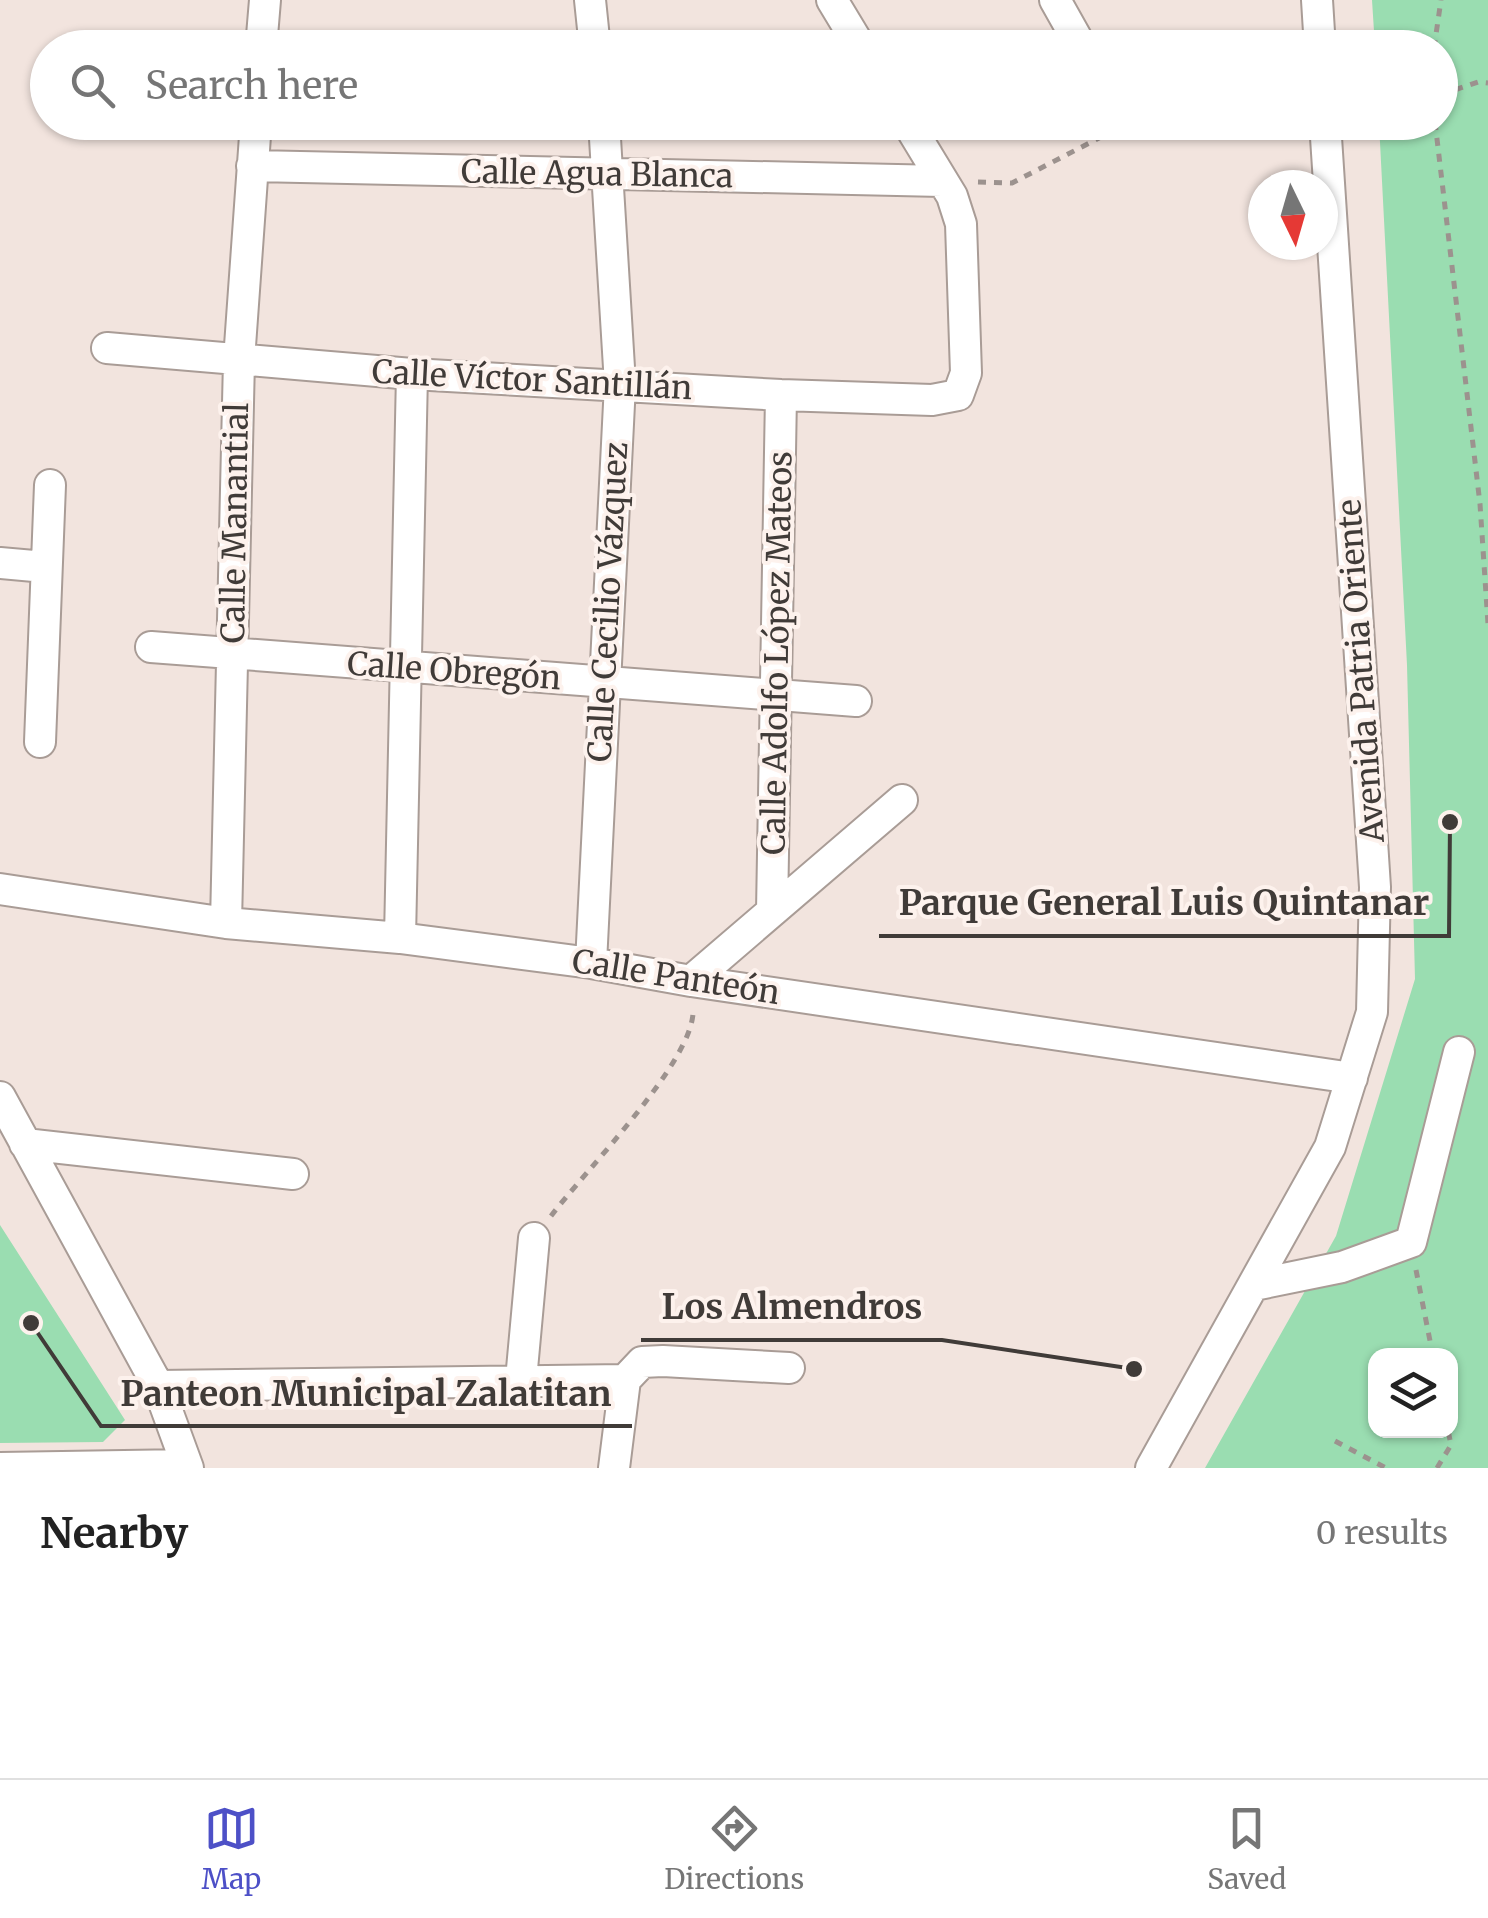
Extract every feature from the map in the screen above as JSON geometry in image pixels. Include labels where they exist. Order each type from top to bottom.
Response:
[{"type":"street","points":[[262,30],[265,0]]},
{"type":"street","points":[[590,0],[594,30]]},
{"type":"street","points":[[832,0],[850,30]]},
{"type":"street","points":[[1054,0],[1072,30]]},
{"type":"street","points":[[1317,0],[1319,30]]},
{"type":"street","name":"Calle Manantial","points":[[226,923],[239,360],[254,140]]},
{"type":"street","name":"Calle Cecilio Vázquez","points":[[592,963],[602,682],[620,384],[606,140]]},
{"type":"street","points":[[917,140],[942,180]]},
{"type":"street","name":"Avenida Patria Oriente","points":[[1151,1468],[1330,1147],[1372,1012],[1375,886],[1326,140]]},
{"type":"street","name":"Calle Agua Blanca","points":[[252,166],[942,180]]},
{"type":"street","name":"Calle Víctor Santillán","points":[[107,348],[412,374],[781,395],[932,400],[958,395],[966,373],[961,224],[942,180]]},
{"type":"street","points":[[400,938],[412,374]]},
{"type":"street","name":"Calle Adolfo López Mateos","points":[[772,911],[781,395]]},
{"type":"street","points":[[40,742],[50,485]]},
{"type":"street","points":[[0,563],[46,567]]},
{"type":"street","name":"Calle Obregón","points":[[152,647],[775,698],[856,700]]},
{"type":"street","points":[[691,982],[902,800]]},
{"type":"street","name":"Calle Panteón","points":[[0,888],[226,923],[400,938],[592,963],[691,982],[1352,1078]]},
{"type":"street","points":[[1254,1285],[1342,1267],[1410,1242],[1459,1052]]},
{"type":"street","points":[[0,1097],[158,1386],[187,1466],[0,1468]]},
{"type":"street","points":[[25,1144],[293,1174]]},
{"type":"street","points":[[521,1380],[534,1238]]},
{"type":"street","points":[[614,1468],[625,1380],[642,1362],[789,1368]]},
{"type":"street","points":[[158,1386],[625,1380]]},
{"type":"path","points":[[1436,30],[1440,0]]},
{"type":"path","points":[[1458,89],[1488,83]]},
{"type":"path","points":[[942,180],[1012,183],[1094,140]]},
{"type":"path","points":[[1437,140],[1480,504],[1488,624]]},
{"type":"path","points":[[1480,504],[1488,500]]},
{"type":"path","points":[[534,1238],[624,1128],[694,1027],[691,982]]},
{"type":"path","points":[[1410,1242],[1431,1348]]},
{"type":"path","points":[[1437,1468],[1450,1445],[1449,1438]]},
{"type":"path","points":[[1335,1442],[1386,1468]]},
{"type":"green space","points":[[1372,0],[1488,0],[1488,1468],[1205,1468],[1336,1236],[1415,979],[1407,665],[1380,140],[1458,140],[1458,30],[1374,30]]},
{"type":"green space","points":[[0,1225],[125,1420],[103,1442],[0,1443]]},
{"type":"place","name":"Parque General Luis Quintanar","points":[[1450,822]]},
{"type":"place","name":"Panteon Municipal Zalatitan","points":[[31,1323]]},
{"type":"place","name":"Los Almendros","points":[[1134,1369]]}]
